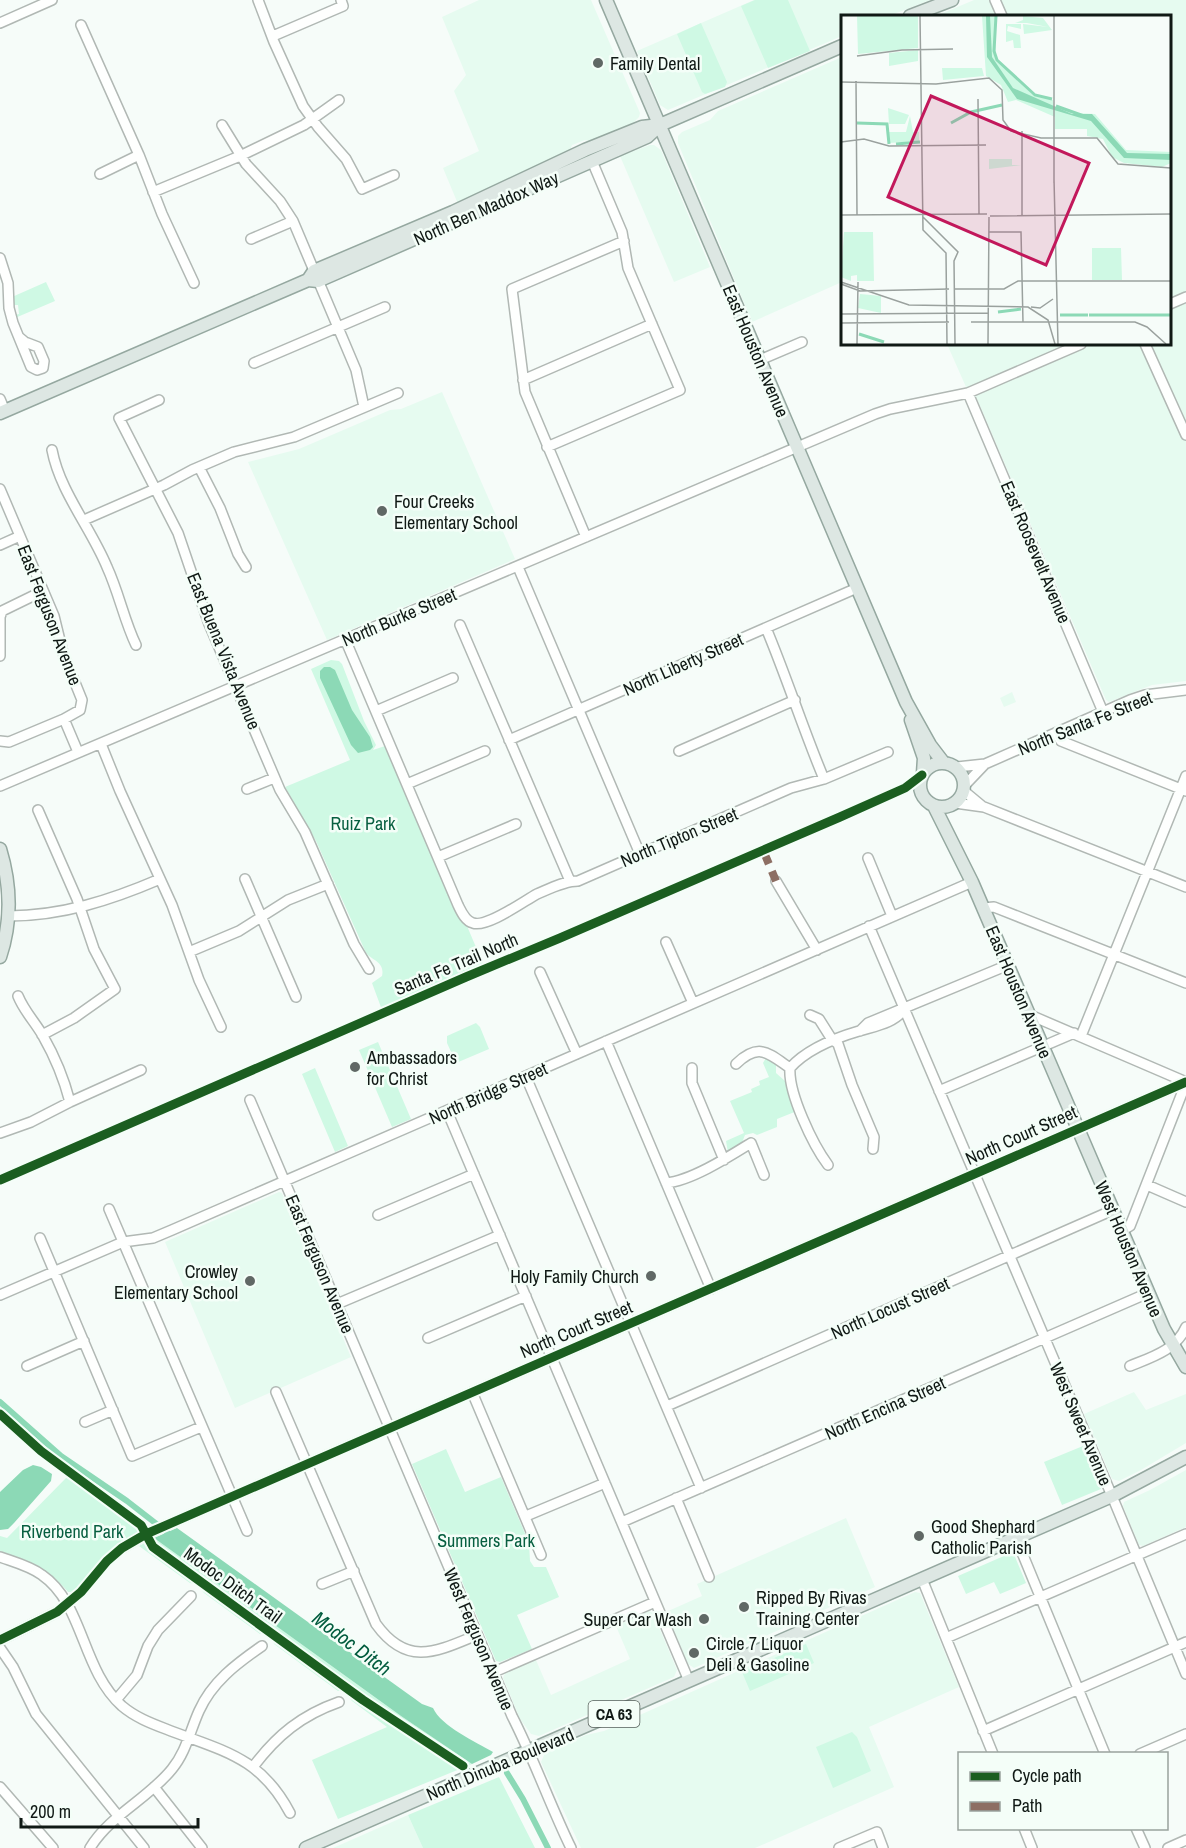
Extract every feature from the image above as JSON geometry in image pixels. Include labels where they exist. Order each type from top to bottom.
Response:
[{"type":"main road","name":"East Houston Avenue","points":[[606,0],[906,702],[924,758],[923,773]]},
{"type":"main road","points":[[913,15],[952,0]]},
{"type":"main road","name":"North Ben Maddox Way","points":[[313,277],[585,150],[642,127],[660,125],[841,47]]},
{"type":"main road","name":"North Ben Maddox Way","points":[[2,412],[313,277],[592,161],[647,137],[660,125]]},
{"type":"main road","name":"East Houston Avenue","points":[[906,702],[930,745],[943,762]]},
{"type":"main road","points":[[943,762],[957,767],[961,772],[964,788],[955,803],[941,807],[934,806],[923,796],[920,789],[923,773],[932,765],[943,762]]},
{"type":"main road","name":"East Houston Avenue","points":[[955,803],[950,808],[950,814],[961,856]]},
{"type":"main road","name":"East Houston Avenue","points":[[934,806],[961,856],[1078,1128]]},
{"type":"main road","points":[[0,849],[7,876],[9,897],[6,936],[0,957]]},
{"type":"main road","name":"West Houston Avenue","points":[[1078,1128],[1148,1293],[1186,1367]]},
{"type":"main road","name":"North Dinuba Boulevard","points":[[306,1848],[1112,1496],[1186,1457]]},
{"type":"street","points":[[0,23],[52,0]]},
{"type":"street","points":[[258,0],[296,91],[313,120],[346,159],[362,189],[394,175]]},
{"type":"street","points":[[995,0],[1002,15]]},
{"type":"street","points":[[273,36],[342,3]]},
{"type":"street","points":[[81,25],[194,283]]},
{"type":"street","points":[[153,192],[240,156],[313,120],[339,100]]},
{"type":"street","points":[[222,125],[240,156],[280,201],[292,222],[313,277],[356,370],[364,407]]},
{"type":"street","points":[[100,174],[139,155]]},
{"type":"street","points":[[547,447],[680,390],[628,268],[624,241],[592,161]]},
{"type":"street","points":[[250,239],[292,222]]},
{"type":"street","points":[[586,537],[528,402],[523,380],[512,290],[624,241]]},
{"type":"street","points":[[1,262],[8,283],[4,306],[19,337]]},
{"type":"street","points":[[1171,304],[1186,297]]},
{"type":"street","points":[[254,363],[385,307]]},
{"type":"street","points":[[523,380],[652,324]]},
{"type":"street","points":[[760,360],[802,342]]},
{"type":"street","points":[[968,393],[1079,345]]},
{"type":"street","points":[[1145,345],[1186,435]]},
{"type":"street","points":[[84,520],[155,489],[199,466],[234,452],[294,437],[398,393]]},
{"type":"street","name":"North Burke Street","points":[[0,786],[883,412],[968,393]]},
{"type":"street","name":"East Roosevelt Avenue","points":[[968,393],[1103,712]]},
{"type":"street","points":[[0,399],[2,412]]},
{"type":"street","name":"East Buena Vista Avenue","points":[[159,400],[119,418],[178,533],[209,624],[274,777],[305,832],[354,944],[369,969]]},
{"type":"street","points":[[52,450],[57,467],[108,567],[136,645]]},
{"type":"street","points":[[199,466],[246,567]]},
{"type":"street","name":"East Ferguson Avenue","points":[[0,489],[54,616],[63,653],[82,700],[81,710],[64,719]]},
{"type":"street","points":[[0,545],[20,536]]},
{"type":"street","points":[[518,567],[640,854]]},
{"type":"street","name":"North Liberty Street","points":[[509,740],[857,588]]},
{"type":"street","points":[[0,656],[1,614],[7,607],[43,591]]},
{"type":"street","points":[[460,625],[570,881]]},
{"type":"street","points":[[766,628],[824,779]]},
{"type":"street","points":[[345,639],[438,857],[516,824]]},
{"type":"street","points":[[376,711],[453,678]]},
{"type":"street","name":"North Santa Fe Street","points":[[957,767],[985,764],[1145,695],[1186,690]]},
{"type":"street","points":[[679,751],[795,700]]},
{"type":"street","points":[[0,741],[9,742],[64,719],[78,752]]},
{"type":"street","points":[[1056,733],[1060,741],[1184,790]]},
{"type":"street","points":[[101,744],[160,879],[199,980],[221,1027]]},
{"type":"street","points":[[406,784],[485,751]]},
{"type":"street","name":"North Tipton Street","points":[[438,857],[462,913],[473,923],[482,923],[508,912],[535,895],[570,881],[578,881],[791,788],[824,779],[888,752]]},
{"type":"street","name":"North Santa Fe Street","points":[[964,788],[985,764]]},
{"type":"street","points":[[939,1091],[1043,1046],[1077,1034],[1114,956],[1184,790],[1186,776]]},
{"type":"street","points":[[247,789],[274,777]]},
{"type":"street","points":[[964,788],[984,807]]},
{"type":"street","points":[[955,803],[984,807],[1186,887]]},
{"type":"street","points":[[38,810],[81,907],[94,949],[115,989],[74,1018],[42,1035]]},
{"type":"street","points":[[867,858],[892,916]]},
{"type":"street","points":[[8,916],[39,915],[81,907],[116,897],[160,879]]},
{"type":"street","points":[[245,879],[296,997]]},
{"type":"street","points":[[776,881],[817,950]]},
{"type":"street","name":"North Bridge Street","points":[[0,1295],[123,1242],[153,1238],[285,1182],[972,882]]},
{"type":"street","points":[[189,952],[239,931],[288,900],[328,884]]},
{"type":"street","points":[[983,908],[994,907],[1186,983]]},
{"type":"street","name":"West Sweet Avenue","points":[[869,926],[1186,1674]]},
{"type":"street","points":[[666,942],[693,1003]]},
{"type":"street","points":[[828,1165],[820,1155],[794,1095],[789,1079],[790,1068],[808,1052],[860,1030],[870,1029],[899,1016],[904,1009],[1008,965]]},
{"type":"street","points":[[540,972],[577,1054]]},
{"type":"street","points":[[18,996],[57,1063],[70,1102]]},
{"type":"street","points":[[810,1015],[819,1019],[831,1038],[838,1044],[874,1137],[873,1149]]},
{"type":"street","points":[[1030,1015],[1186,1082],[1130,1226],[1122,1232]]},
{"type":"street","points":[[606,1041],[711,1289]]},
{"type":"street","points":[[736,1064],[747,1054],[756,1050],[766,1052],[790,1068]]},
{"type":"street","points":[[692,1068],[692,1083],[724,1160]]},
{"type":"street","points":[[0,1133],[31,1122],[141,1070]]},
{"type":"street","points":[[526,1077],[701,1488]]},
{"type":"street","name":"North Court Street","points":[[0,1640],[41,1621],[67,1604],[122,1548],[150,1532],[1186,1082]]},
{"type":"street","name":"East Ferguson Avenue","points":[[249,1100],[389,1428]]},
{"type":"street","points":[[447,1111],[689,1681]]},
{"type":"street","points":[[666,1183],[674,1176],[687,1171],[702,1170],[724,1160],[751,1143],[764,1175]]},
{"type":"street","points":[[378,1215],[474,1174]]},
{"type":"street","points":[[1147,1185],[1186,1202]]},
{"type":"street","points":[[109,1209],[247,1531]]},
{"type":"street","name":"North Locust Street","points":[[667,1406],[1113,1210]]},
{"type":"street","points":[[337,1305],[500,1235]]},
{"type":"street","points":[[40,1238],[132,1456],[201,1427]]},
{"type":"street","name":"North Encina Street","points":[[622,1522],[1148,1293]]},
{"type":"street","points":[[428,1338],[526,1296]]},
{"type":"street","points":[[1130,1366],[1164,1352],[1173,1345],[1186,1327]]},
{"type":"street","points":[[27,1366],[84,1341]]},
{"type":"street","points":[[276,1392],[376,1624],[386,1638],[399,1647],[413,1652],[426,1653],[440,1650],[477,1635]]},
{"type":"street","points":[[472,1392],[541,1555]]},
{"type":"street","points":[[84,1422],[113,1410]]},
{"type":"street","name":"West Ferguson Avenue","points":[[389,1428],[571,1848]]},
{"type":"street","points":[[526,1516],[605,1483]]},
{"type":"street","points":[[676,1498],[709,1577]]},
{"type":"street","points":[[946,1638],[1186,1534]]},
{"type":"street","points":[[1016,1538],[1104,1752]]},
{"type":"street","points":[[0,1557],[41,1574],[54,1585],[67,1604],[96,1674],[116,1700],[145,1721],[224,1751],[253,1767],[275,1788],[290,1814]]},
{"type":"street","points":[[322,1584],[354,1571]]},
{"type":"street","points":[[922,1579],[992,1752]]},
{"type":"street","points":[[116,1700],[137,1676],[148,1646],[158,1630],[191,1596]]},
{"type":"street","points":[[494,1672],[656,1602]]},
{"type":"street","points":[[983,1731],[1186,1642]]},
{"type":"street","points":[[90,1848],[105,1828],[172,1769],[183,1753],[203,1703],[214,1686],[236,1665],[262,1646]]},
{"type":"street","points":[[0,1648],[36,1714],[144,1848]]},
{"type":"street","points":[[253,1767],[270,1745],[288,1728],[309,1714],[339,1702]]},
{"type":"street","points":[[1145,1752],[1186,1734]]},
{"type":"street","points":[[0,1787],[53,1848]]},
{"type":"street","points":[[154,1787],[202,1848]]},
{"type":"street","points":[[1025,1830],[1032,1848]]},
{"type":"street","points":[[1137,1830],[1144,1848]]},
{"type":"street","points":[[839,1848],[877,1832],[883,1848]]},
{"type":"street","points":[[1168,1848],[1186,1840]]},
{"type":"shaded area","points":[[479,0],[591,0],[640,113],[633,123],[590,141],[585,140],[572,145],[570,150],[458,204],[443,168],[479,151],[454,91],[466,75],[442,17]]},
{"type":"shaded area","points":[[754,0],[930,0],[892,15],[841,15],[841,36],[668,110],[660,105],[637,51]]},
{"type":"shaded area","points":[[974,0],[1186,0],[1186,681],[1152,685],[1109,702],[1106,700],[977,399],[966,387],[947,345],[1171,345],[1171,15],[938,15]]},
{"type":"shaded area","points":[[841,57],[841,282],[752,322],[678,143],[678,136],[682,132],[710,120],[718,111]]},
{"type":"shaded area","points":[[650,145],[661,150],[710,267],[674,282],[620,156]]},
{"type":"shaded area","name":"Four Creeks Elementary School","points":[[442,392],[515,559],[327,640],[248,462],[299,449],[390,410],[401,409]]},
{"type":"shaded area","points":[[324,667],[335,670],[352,710],[370,737],[373,747],[370,750],[358,753],[351,745],[320,678],[320,671]]},
{"type":"shaded area","points":[[1012,692],[1016,702],[1004,707],[1000,698]]},
{"type":"shaded area","name":"Crowley Elementary School","points":[[279,1192],[282,1193],[351,1357],[235,1408],[165,1242]]},
{"type":"shaded area","points":[[1134,1392],[1146,1410],[1186,1394],[1186,1443],[1119,1481],[1112,1479],[1084,1414]]},
{"type":"shaded area","points":[[33,1465],[52,1474],[51,1481],[8,1529],[0,1530],[0,1492],[23,1470]]},
{"type":"shaded area","points":[[1186,1470],[1186,1527],[1143,1546],[1139,1545],[1123,1506],[1124,1502]]},
{"type":"shaded area","points":[[846,1518],[875,1587],[694,1668],[688,1664],[666,1612],[702,1596],[697,1584]]},
{"type":"shaded area","points":[[177,1528],[422,1704],[433,1708],[443,1721],[493,1752],[491,1755],[472,1764],[401,1716],[154,1538]]},
{"type":"shaded area","points":[[915,1592],[920,1593],[959,1687],[869,1727],[894,1787],[755,1848],[581,1848],[541,1762],[545,1753],[586,1735],[604,1731]]},
{"type":"shaded area","points":[[649,1611],[653,1613],[677,1670],[674,1677],[539,1736],[531,1734],[520,1719],[503,1678],[505,1673],[536,1660],[551,1695],[630,1659],[616,1626]]},
{"type":"shaded area","points":[[408,1815],[423,1848],[333,1848]]},
{"type":"green space","points":[[755,0],[788,0],[810,51],[768,68],[741,6]]},
{"type":"green space","points":[[701,23],[727,82],[725,87],[705,94],[702,92],[677,34]]},
{"type":"green space","points":[[46,282],[55,301],[15,318],[14,315],[19,314],[18,305],[12,305],[12,297]]},
{"type":"green space","name":"Ruiz Park","points":[[331,660],[342,664],[376,745],[373,750],[385,746],[453,907],[467,926],[484,966],[382,1010],[372,983],[382,976],[382,968],[366,953],[316,841],[285,787],[350,760],[311,669]]},
{"type":"green space","points":[[476,1023],[489,1049],[456,1063],[447,1043],[447,1036]]},
{"type":"green space","points":[[378,1042],[411,1119],[392,1127],[359,1050]]},
{"type":"green space","points":[[767,1056],[776,1063],[776,1073],[785,1081],[797,1111],[777,1119],[777,1127],[757,1135],[753,1133],[745,1135],[741,1145],[728,1153],[726,1141],[744,1133],[730,1101],[752,1092],[751,1089],[760,1085],[759,1081],[769,1077],[763,1063]]},
{"type":"green space","points":[[315,1068],[348,1146],[335,1152],[302,1074]]},
{"type":"green space","points":[[1083,1446],[1101,1489],[1062,1505],[1044,1462]]},
{"type":"green space","name":"Summers Park","points":[[446,1449],[465,1492],[501,1477],[529,1543],[530,1561],[534,1567],[546,1567],[559,1597],[517,1615],[532,1649],[500,1662],[496,1661],[412,1464]]},
{"type":"green space","name":"Riverbend Park","points":[[71,1476],[135,1522],[141,1531],[112,1551],[73,1592],[68,1592],[45,1572],[28,1562],[0,1551],[0,1536],[7,1538],[66,1478]]},
{"type":"green space","points":[[154,1538],[401,1716],[472,1764],[338,1819],[312,1760],[387,1727],[352,1701],[344,1691],[338,1691],[274,1644],[269,1636],[260,1634],[204,1593],[197,1584],[190,1583],[139,1546]]},
{"type":"green space","points":[[1013,1552],[1026,1583],[1000,1594],[994,1582],[966,1594],[958,1576]]},
{"type":"green space","points":[[806,1644],[814,1663],[750,1691],[742,1672]]},
{"type":"green space","points":[[852,1732],[857,1737],[871,1771],[833,1788],[816,1747]]},
{"type":"green space","points":[[499,1777],[535,1848],[423,1848],[408,1815]]},
{"type":"waterway","name":"Modoc Ditch","points":[[0,1402],[61,1456],[127,1501],[172,1536]]},
{"type":"waterway","name":"Modoc Ditch","points":[[507,1773],[548,1848]]},
{"type":"marked path","points":[[763,850],[776,881]]},
{"type":"cycle path","name":"Santa Fe Trail North","points":[[0,1180],[840,817],[905,788],[922,775]]},
{"type":"cycle path","points":[[0,1640],[57,1612],[81,1592],[107,1561],[122,1548],[146,1534],[1186,1082]]},
{"type":"cycle path","name":"Modoc Ditch Trail","points":[[0,1414],[41,1451],[141,1525],[153,1547],[363,1700],[463,1766]]},
{"type":"place","name":"Family Dental","points":[[598,63]]},
{"type":"place","name":"Four Creeks Elementary School","points":[[382,511]]},
{"type":"place","name":"Ambassadors for Christ","points":[[355,1067]]},
{"type":"place","name":"Holy Family Church","points":[[651,1276]]},
{"type":"place","name":"Crowley Elementary School","points":[[250,1281]]},
{"type":"place","name":"Good Shephard Catholic Parish","points":[[919,1536]]},
{"type":"place","name":"Ripped By Rivas Training Center","points":[[744,1607]]},
{"type":"place","name":"Super Car Wash","points":[[704,1619]]},
{"type":"place","name":"Circle 7 Liquor Deli & Gasoline","points":[[694,1653]]}]
